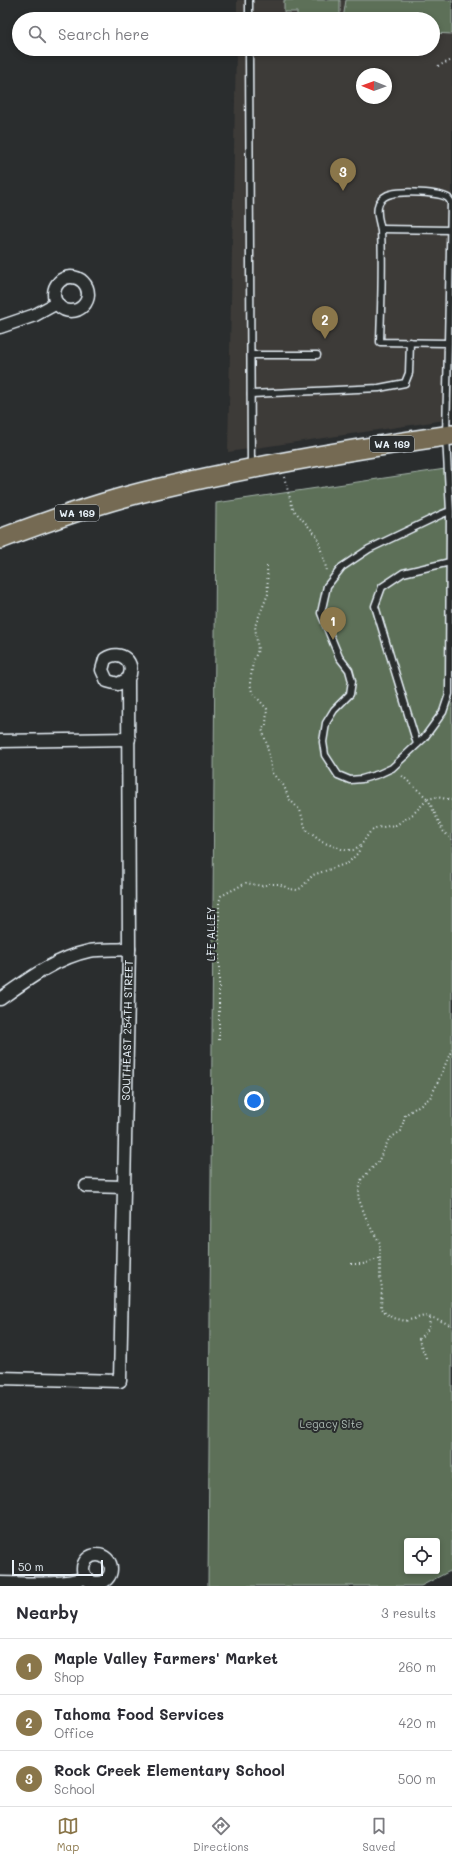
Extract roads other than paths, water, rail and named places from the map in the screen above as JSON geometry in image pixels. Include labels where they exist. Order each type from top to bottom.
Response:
[{"type":"main road","name":"WA 169","points":[[0,538],[42,523],[155,489],[251,468],[339,452],[449,436]]},
{"type":"street","points":[[0,327],[35,315],[57,303]]},
{"type":"street","name":"SOUTHEAST 254TH STREET","points":[[0,1378],[120,1381],[129,949],[128,679]]},
{"type":"street","points":[[0,741],[129,739]]},
{"type":"street","points":[[0,999],[28,979],[67,958],[89,951],[129,949]]},
{"type":"street","points":[[86,1186],[124,1187]]},
{"type":"street","points":[[0,1582],[60,1584],[86,1578]]},
{"type":"lane","points":[[248,9],[249,0]]},
{"type":"lane","points":[[248,9],[254,0]]},
{"type":"lane","points":[[249,56],[251,468]]},
{"type":"lane","points":[[448,343],[380,342],[380,229],[378,211],[379,204],[384,197],[391,194],[436,193],[448,198],[451,202],[448,343],[451,498],[449,694],[443,712],[424,738],[392,768],[373,776],[350,780],[338,775],[326,755],[323,742],[326,723],[334,710],[350,694],[352,681],[349,670],[339,657],[321,613],[327,586],[342,567],[369,549],[450,511]]},
{"type":"lane","points":[[380,229],[451,230]]},
{"type":"lane","points":[[251,394],[379,388],[405,383],[409,373],[410,342]]},
{"type":"lane","points":[[251,355],[318,354]]},
{"type":"lane","points":[[417,744],[375,606],[382,587],[403,573],[450,562]]},
{"type":"place","name":"Rock Creek Elementary School","points":[[343,191]]},
{"type":"place","name":"Tahoma Food Services","points":[[325,339]]},
{"type":"place","name":"Maple Valley Farmers' Market","points":[[333,640]]},
{"type":"park label","name":"Legacy Site","points":[[331,1424]]}]
